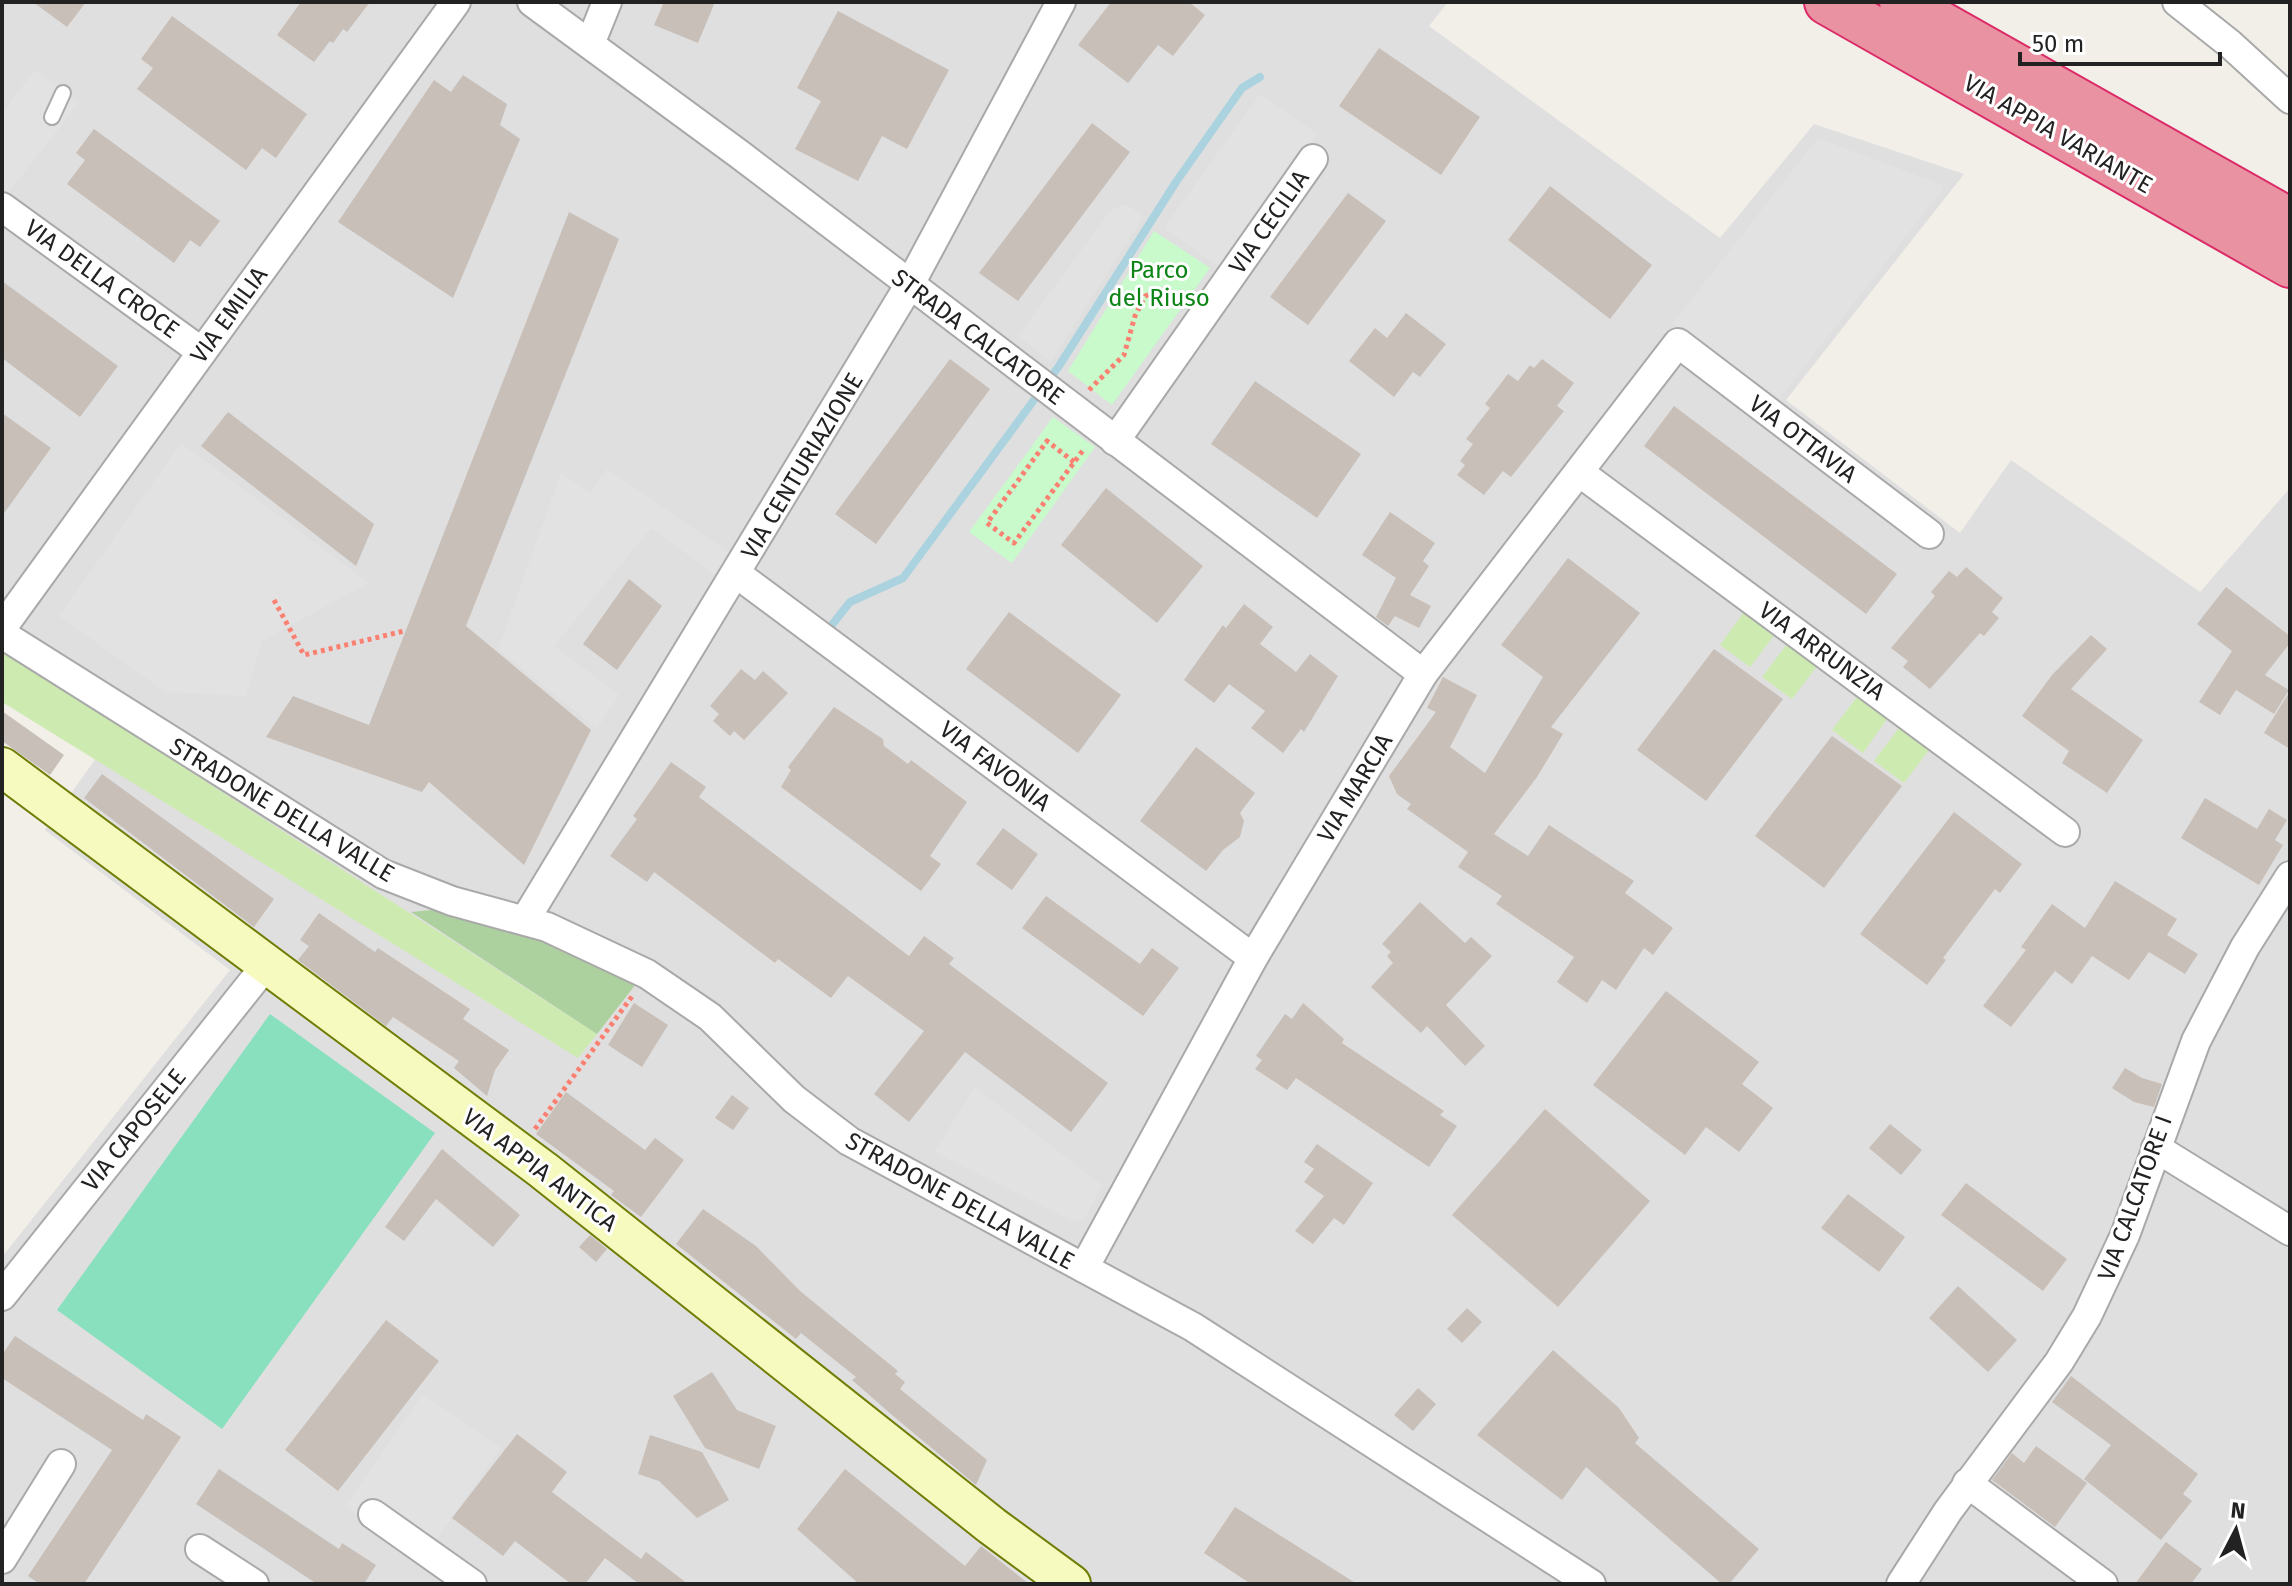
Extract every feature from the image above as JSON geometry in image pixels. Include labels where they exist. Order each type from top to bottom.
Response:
[{"type":"highway","name":"VIA APPIA VARIANTE","points":[[1902,2],[2290,221]]},
{"type":"highway","name":"VIA APPIA VARIANTE","points":[[1834,6],[2290,265]]},
{"type":"street","name":"VIA EMILIA","points":[[2,628],[456,2]]},
{"type":"street","name":"STRADA CALCATORE","points":[[532,2],[910,284],[1423,674]]},
{"type":"street","points":[[590,44],[607,2]]},
{"type":"street","name":"VIA CENTURIAZIONE","points":[[525,920],[910,284],[1061,2]]},
{"type":"street","points":[[2177,2],[2230,44],[2290,99]]},
{"type":"street","name":"VIA CECILIA","points":[[1107,435],[1204,314],[1313,159]]},
{"type":"street","name":"VIA DELLA CROCE","points":[[2,207],[202,352]]},
{"type":"street","name":"VIA MARCIA","points":[[1084,1268],[1253,958],[1423,674],[1678,343]]},
{"type":"street","name":"VIA OTTAVIA","points":[[1678,343],[1929,534]]},
{"type":"street","name":"VIA ARRUNZIA","points":[[1579,472],[2065,832]]},
{"type":"street","name":"VIA FAVONIA","points":[[737,574],[1253,958]]},
{"type":"street","name":"STRADONE DELLA VALLE","points":[[2,634],[369,866],[433,894],[525,920],[588,943],[647,974],[710,1017],[794,1099],[849,1141],[1252,1363],[1591,1584]]},
{"type":"street","name":"VIA APPIA ANTICA","points":[[2,767],[519,1152],[992,1526],[1071,1584]]},
{"type":"street","name":"VIA CALCATORE I","points":[[1901,1584],[1967,1483],[2059,1362],[2087,1316],[2125,1235],[2174,1093],[2211,1010],[2290,876]]},
{"type":"street","name":"VIA CAPOSELE","points":[[2,1296],[267,964]]},
{"type":"street","points":[[2156,1148],[2290,1231]]},
{"type":"street","points":[[2,1559],[61,1464]]},
{"type":"street","points":[[1967,1483],[2103,1584]]},
{"type":"street","points":[[373,1514],[472,1584]]},
{"type":"street","points":[[200,1549],[254,1584]]},
{"type":"lane","points":[[52,117],[63,93]]},
{"type":"path","points":[[1054,395],[1099,377],[1124,355],[1135,316],[1145,296],[1171,290],[1204,314]]},
{"type":"path","points":[[1074,462],[1047,441],[987,523],[1014,543],[1074,462],[1107,435]]},
{"type":"path","points":[[274,600],[304,655],[404,631]]},
{"type":"path","points":[[519,1152],[647,974]]},
{"type":"shaded area","points":[[2,2],[1448,2],[1429,26],[1720,238],[1814,124],[1964,174],[1786,400],[1960,533],[2011,460],[2200,592],[2290,488],[2290,1584],[2,1584],[2,1257],[230,970],[45,830],[111,737],[2,666]]},
{"type":"shaded area","points":[[35,70],[79,103],[2,201],[2,112]]},
{"type":"shaded area","points":[[1260,94],[1317,134],[1222,269],[1164,228]]},
{"type":"shaded area","points":[[1818,138],[1945,186],[1779,399],[1673,323]]},
{"type":"shaded area","points":[[1126,204],[1144,216],[1051,362],[1018,336],[1110,211]]},
{"type":"shaded area","points":[[181,443],[369,583],[262,641],[246,696],[165,692],[59,616]]},
{"type":"shaded area","points":[[607,469],[731,554],[718,577],[651,528],[554,646],[619,695],[597,729],[498,649],[561,473],[590,493]]},
{"type":"shaded area","points":[[975,1087],[1102,1185],[1084,1220],[1072,1221],[934,1152]]},
{"type":"shaded area","points":[[423,1394],[501,1448],[422,1560],[345,1506]]},
{"type":"green space","name":"Parco del Riuso","points":[[1154,231],[1210,268],[1112,405],[1068,371]]},
{"type":"green space","points":[[1053,417],[1095,447],[1012,563],[969,532]]},
{"type":"green space","points":[[1745,611],[1775,634],[1750,667],[1720,645]]},
{"type":"green space","points":[[1787,644],[1817,666],[1792,699],[1762,677]]},
{"type":"green space","points":[[2,650],[597,1034],[578,1058],[2,702]]},
{"type":"green space","points":[[1857,697],[1887,719],[1863,753],[1832,730]]},
{"type":"green space","points":[[1899,728],[1929,750],[1904,783],[1874,761]]},
{"type":"green space","points":[[431,910],[523,930],[636,984],[597,1034],[411,912]]},
{"type":"green space","points":[[270,1014],[435,1133],[222,1429],[57,1310]]},
{"type":"building","points":[[33,2],[86,2],[67,27]]},
{"type":"building","points":[[301,2],[370,2],[347,32],[343,29],[314,62],[277,35]]},
{"type":"building","points":[[664,2],[715,2],[698,43],[654,25]]},
{"type":"building","points":[[1111,2],[1189,2],[1205,15],[1173,56],[1158,45],[1128,83],[1078,45]]},
{"type":"building","points":[[838,11],[949,70],[907,149],[882,136],[858,181],[795,149],[821,101],[797,88]]},
{"type":"building","points":[[172,16],[307,114],[276,158],[262,148],[246,170],[137,89],[153,68],[141,59]]},
{"type":"building","points":[[1379,48],[1480,117],[1441,175],[1339,106]]},
{"type":"building","points":[[463,75],[507,104],[500,125],[520,139],[453,298],[338,222],[434,80],[451,92]]},
{"type":"building","points":[[1092,123],[1130,152],[1018,301],[979,273]]},
{"type":"building","points":[[94,129],[220,221],[200,247],[190,240],[174,263],[67,184],[85,160],[76,153]]},
{"type":"building","points":[[1550,186],[1652,265],[1610,319],[1508,240]]},
{"type":"building","points":[[1348,193],[1386,221],[1308,325],[1270,297]]},
{"type":"building","points":[[569,212],[619,239],[466,626],[591,730],[524,865],[429,782],[422,792],[266,737],[293,696],[369,725]]},
{"type":"building","points":[[2,281],[118,366],[80,417],[2,358]]},
{"type":"building","points":[[1406,313],[1446,344],[1420,377],[1413,372],[1394,397],[1349,361],[1375,328],[1387,338]]},
{"type":"building","points":[[950,359],[990,389],[876,544],[835,514]]},
{"type":"building","points":[[1542,359],[1574,383],[1557,406],[1564,411],[1511,477],[1503,471],[1484,495],[1457,475],[1465,465],[1460,461],[1473,444],[1466,439],[1490,408],[1485,404],[1508,374],[1518,381],[1530,365],[1534,368]]},
{"type":"building","points":[[1255,381],[1361,454],[1317,518],[1211,444]]},
{"type":"building","points":[[1674,406],[1897,574],[1866,614],[1644,446]]},
{"type":"building","points":[[228,412],[374,524],[356,566],[201,446]]},
{"type":"building","points":[[2,413],[51,448],[2,516]]},
{"type":"building","points":[[1106,488],[1203,566],[1157,623],[1061,545]]},
{"type":"building","points":[[1390,512],[1435,543],[1423,561],[1429,566],[1410,595],[1431,606],[1419,628],[1395,616],[1388,626],[1376,617],[1396,578],[1362,555]]},
{"type":"building","points":[[1568,558],[1640,613],[1551,727],[1563,734],[1537,777],[1494,834],[1528,856],[1549,825],[1634,881],[1625,893],[1673,928],[1653,955],[1644,948],[1616,990],[1602,980],[1587,1003],[1557,982],[1574,957],[1496,904],[1502,896],[1458,867],[1468,852],[1407,809],[1411,804],[1397,794],[1389,776],[1436,712],[1427,708],[1443,677],[1477,695],[1450,747],[1485,773],[1543,677],[1501,645]]},
{"type":"building","points":[[1966,567],[2003,598],[1992,612],[1999,618],[1984,636],[1980,633],[1930,689],[1903,667],[1908,661],[1891,648],[1935,596],[1931,592],[1949,571],[1957,577]]},
{"type":"building","points":[[629,579],[662,606],[617,670],[583,644]]},
{"type":"building","points":[[2226,587],[2290,636],[2290,643],[2265,675],[2289,690],[2274,714],[2236,690],[2220,715],[2199,702],[2232,651],[2197,624]]},
{"type":"building","points":[[1244,604],[1273,627],[1260,644],[1296,672],[1310,654],[1338,676],[1304,732],[1301,729],[1283,753],[1251,728],[1265,711],[1229,684],[1214,703],[1184,680],[1223,625],[1226,628]]},
{"type":"building","points":[[1009,612],[1121,695],[1078,753],[966,669]]},
{"type":"building","points":[[2091,635],[2107,649],[2071,689],[2143,740],[2107,793],[2062,763],[2069,751],[2022,716],[2052,675]]},
{"type":"building","points":[[1714,649],[1783,699],[1706,801],[1637,750]]},
{"type":"building","points":[[741,669],[755,680],[763,671],[788,693],[744,740],[734,731],[730,736],[713,721],[719,714],[710,706]]},
{"type":"building","points":[[2290,691],[2290,749],[2264,733]]},
{"type":"building","points":[[834,707],[883,739],[884,746],[908,764],[911,760],[967,802],[930,856],[941,864],[921,891],[781,787],[791,770],[788,767]]},
{"type":"building","points":[[2,711],[64,755],[50,775],[2,741]]},
{"type":"building","points":[[1832,736],[1902,786],[1824,888],[1755,836]]},
{"type":"building","points":[[1196,747],[1255,793],[1240,813],[1244,821],[1240,837],[1223,850],[1206,871],[1140,821]]},
{"type":"building","points":[[671,762],[706,787],[699,797],[909,956],[924,936],[954,958],[949,964],[1108,1083],[1071,1132],[965,1052],[909,1122],[874,1094],[924,1031],[848,976],[831,998],[778,959],[775,963],[654,872],[647,882],[610,856],[637,819],[633,816]]},
{"type":"building","points":[[102,774],[274,899],[254,927],[84,798]]},
{"type":"building","points":[[2205,798],[2257,829],[2269,809],[2287,820],[2275,840],[2283,845],[2259,885],[2181,838]]},
{"type":"building","points":[[1954,812],[2022,864],[2000,893],[1995,889],[1943,958],[1946,960],[1927,985],[1860,934]]},
{"type":"building","points":[[1003,828],[1038,854],[1012,890],[976,864]]},
{"type":"building","points":[[2115,881],[2177,919],[2167,935],[2198,954],[2185,974],[2149,952],[2129,980],[2092,956],[2072,984],[2055,971],[2011,1027],[1983,1006],[2026,950],[2021,947],[2052,904],[2085,928]]},
{"type":"building","points":[[1046,896],[1140,964],[1152,948],[1179,968],[1143,1016],[1022,928]]},
{"type":"building","points":[[1420,902],[1465,943],[1471,937],[1492,956],[1446,1005],[1485,1046],[1465,1066],[1427,1026],[1421,1033],[1371,987],[1393,963],[1387,956],[1391,952],[1382,944]]},
{"type":"building","points":[[319,913],[375,952],[378,948],[470,1009],[463,1019],[509,1050],[495,1070],[487,1096],[454,1068],[459,1061],[393,1017],[386,1026],[298,960],[309,946],[300,940]]},
{"type":"building","points":[[1666,991],[1759,1062],[1742,1084],[1773,1108],[1739,1152],[1706,1127],[1685,1155],[1593,1085]]},
{"type":"building","points":[[634,1003],[668,1025],[642,1067],[608,1045]]},
{"type":"building","points":[[1303,1003],[1344,1039],[1342,1043],[1444,1111],[1440,1115],[1457,1126],[1429,1167],[1296,1078],[1287,1090],[1255,1069],[1262,1060],[1256,1056],[1285,1014],[1292,1019]]},
{"type":"building","points":[[2125,1068],[2142,1078],[2162,1084],[2154,1107],[2134,1102],[2112,1088]]},
{"type":"building","points":[[566,1092],[645,1150],[655,1138],[684,1160],[641,1217],[611,1195],[614,1191],[536,1134]]},
{"type":"building","points":[[732,1095],[749,1108],[733,1130],[715,1118]]},
{"type":"building","points":[[1545,1109],[1650,1201],[1558,1307],[1452,1215]]},
{"type":"building","points":[[1890,1124],[1922,1150],[1901,1175],[1869,1148]]},
{"type":"building","points":[[1317,1144],[1373,1183],[1344,1225],[1334,1218],[1313,1244],[1295,1231],[1324,1196],[1304,1182],[1314,1169],[1304,1162]]},
{"type":"building","points":[[442,1149],[520,1215],[493,1247],[436,1199],[404,1241],[385,1227]]},
{"type":"building","points":[[1966,1183],[2067,1259],[2043,1291],[1941,1215]]},
{"type":"building","points":[[1848,1194],[1905,1237],[1879,1272],[1821,1228]]},
{"type":"building","points":[[703,1209],[756,1246],[800,1291],[898,1371],[895,1374],[905,1382],[900,1389],[987,1460],[976,1485],[852,1380],[856,1377],[801,1333],[796,1339],[676,1244]]},
{"type":"building","points":[[590,1235],[607,1249],[596,1262],[579,1247]]},
{"type":"building","points":[[1958,1286],[2017,1340],[1988,1372],[1929,1318]]},
{"type":"building","points":[[1467,1308],[1482,1322],[1462,1343],[1447,1329]]},
{"type":"building","points":[[386,1320],[439,1361],[338,1491],[285,1450]]},
{"type":"building","points":[[15,1336],[143,1420],[146,1414],[181,1437],[84,1584],[40,1584],[28,1576],[112,1450],[2,1378],[2,1355]]},
{"type":"building","points":[[1553,1350],[1619,1408],[1639,1438],[1635,1443],[1759,1549],[1729,1584],[1722,1584],[1586,1467],[1562,1500],[1477,1435]]},
{"type":"building","points":[[712,1372],[737,1410],[776,1426],[759,1469],[705,1448],[673,1396]]},
{"type":"building","points":[[2071,1376],[2198,1474],[2183,1494],[2192,1501],[2161,1540],[2084,1479],[2111,1445],[2052,1402]]},
{"type":"building","points":[[1418,1388],[1436,1404],[1413,1431],[1394,1415]]},
{"type":"building","points":[[517,1434],[567,1472],[552,1492],[641,1559],[646,1552],[688,1584],[639,1584],[605,1558],[585,1584],[571,1584],[515,1541],[503,1556],[452,1518]]},
{"type":"building","points":[[650,1435],[702,1452],[729,1500],[697,1518],[659,1481],[638,1474]]},
{"type":"building","points":[[2036,1446],[2087,1483],[2055,1527],[1992,1480],[2012,1453],[2024,1463]]},
{"type":"building","points":[[219,1469],[339,1549],[342,1543],[376,1565],[364,1584],[317,1584],[196,1504]]},
{"type":"building","points":[[845,1469],[965,1566],[981,1546],[1029,1584],[859,1584],[797,1529]]},
{"type":"building","points":[[1235,1507],[1357,1584],[1251,1584],[1204,1553]]},
{"type":"building","points":[[2166,1542],[2202,1569],[2191,1584],[2135,1584]]},
{"type":"waterway","points":[[831,626],[850,602],[903,578],[1059,366],[1176,182],[1242,88],[1260,77]]}]
